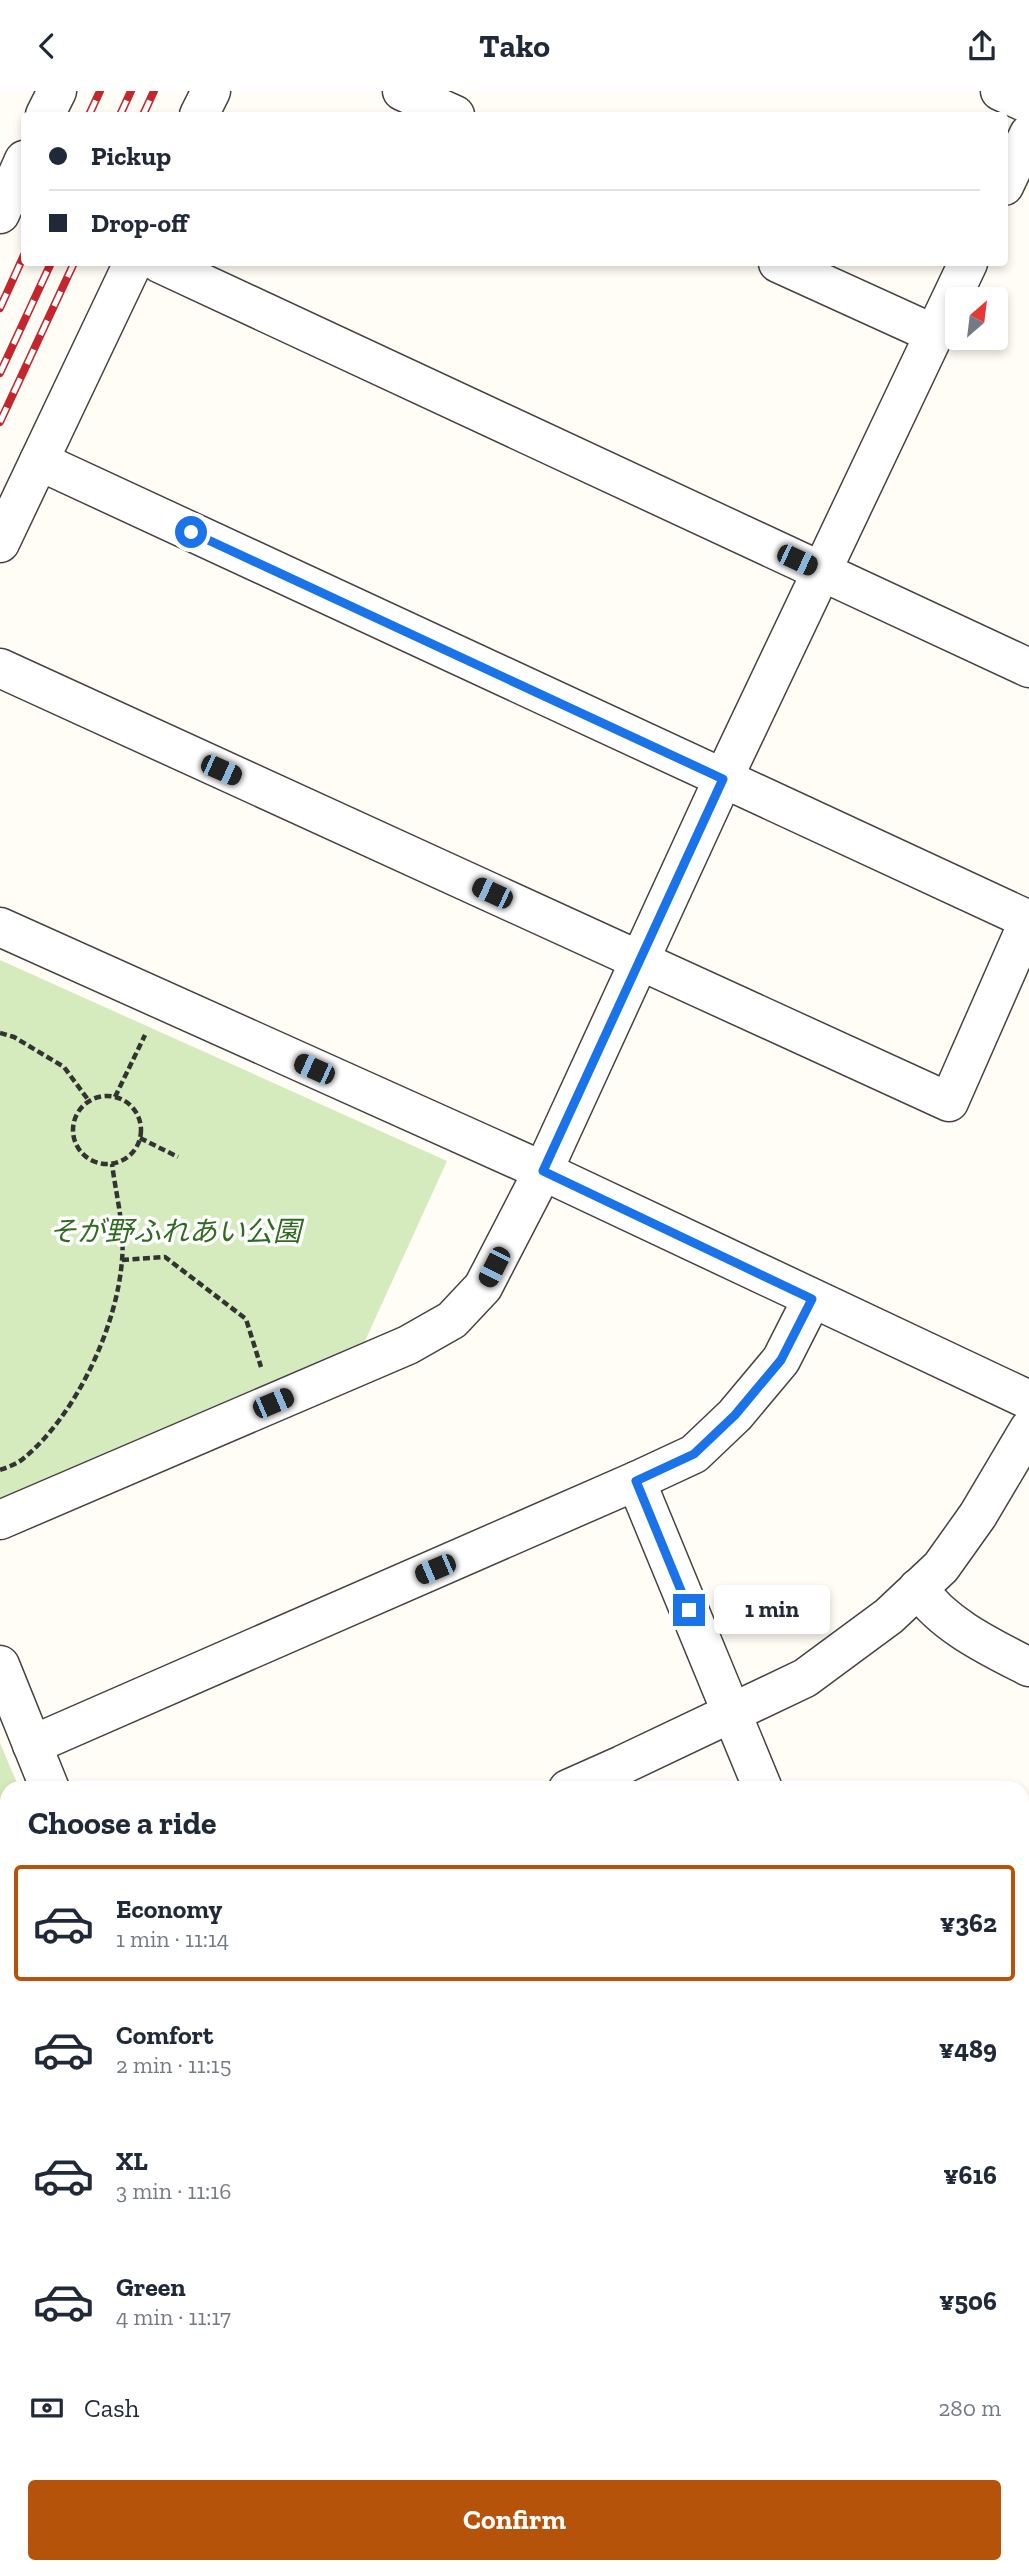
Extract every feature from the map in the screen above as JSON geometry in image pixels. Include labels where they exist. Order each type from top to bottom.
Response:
[{"type":"street","points":[[47,112],[57,91]]},
{"type":"street","points":[[201,112],[211,91]]},
{"type":"street","points":[[402,91],[448,112]]},
{"type":"street","points":[[1000,91],[1029,104]]},
{"type":"street","points":[[1008,178],[1029,134]]},
{"type":"street","points":[[0,145],[21,151]]},
{"type":"street","points":[[0,214],[21,167]]},
{"type":"street","points":[[0,544],[131,266]]},
{"type":"street","points":[[165,266],[1029,668]]},
{"type":"street","points":[[785,266],[934,334]]},
{"type":"street","points":[[0,1520],[408,1345],[453,1320],[484,1287],[543,1171],[723,779],[967,266]]},
{"type":"street","points":[[0,669],[949,1102],[1029,920],[39,461]]},
{"type":"street","points":[[0,927],[543,1171],[1029,1400]]},
{"type":"street","points":[[33,1745],[694,1454],[735,1415],[781,1360],[812,1299]]},
{"type":"street","points":[[586,1781],[805,1678],[889,1616],[941,1567],[978,1515],[1029,1429]]},
{"type":"street","points":[[636,1481],[760,1781]]},
{"type":"street","points":[[918,1588],[929,1605],[988,1646],[1029,1667]]},
{"type":"street","points":[[0,1665],[47,1781]]},
{"type":"path","points":[[115,1097],[161,1000]]},
{"type":"path","points":[[0,1033],[14,1037],[64,1067],[89,1101]]},
{"type":"path","points":[[102,1096],[115,1097],[127,1103],[136,1113],[141,1125],[140,1139],[134,1151],[124,1160],[111,1164],[98,1163],[86,1157],[77,1147],[73,1135],[74,1121],[79,1109],[89,1101],[102,1096]]},
{"type":"path","points":[[140,1139],[178,1157]]},
{"type":"path","points":[[0,1471],[22,1459],[54,1427],[73,1398],[104,1338],[122,1260],[121,1231],[111,1164]]},
{"type":"path","points":[[122,1260],[165,1257],[246,1319],[273,1403]]},
{"type":"green space","name":"そが野ふれあい公園","points":[[0,960],[447,1161],[365,1341],[0,1498]]},
{"type":"green space","points":[[0,1743],[16,1781],[0,1781]]},
{"type":"railway","points":[[90,112],[100,91]]},
{"type":"railway","points":[[121,112],[131,91]]},
{"type":"railway","points":[[144,112],[154,91]]},
{"type":"railway","points":[[0,308],[21,262]]},
{"type":"railway","points":[[0,373],[50,266]]},
{"type":"railway","points":[[0,422],[73,266]]},
{"type":"route","points":[[191,532],[723,779],[543,1171],[812,1299],[781,1360],[735,1415],[694,1454],[636,1481],[689,1610]]}]
